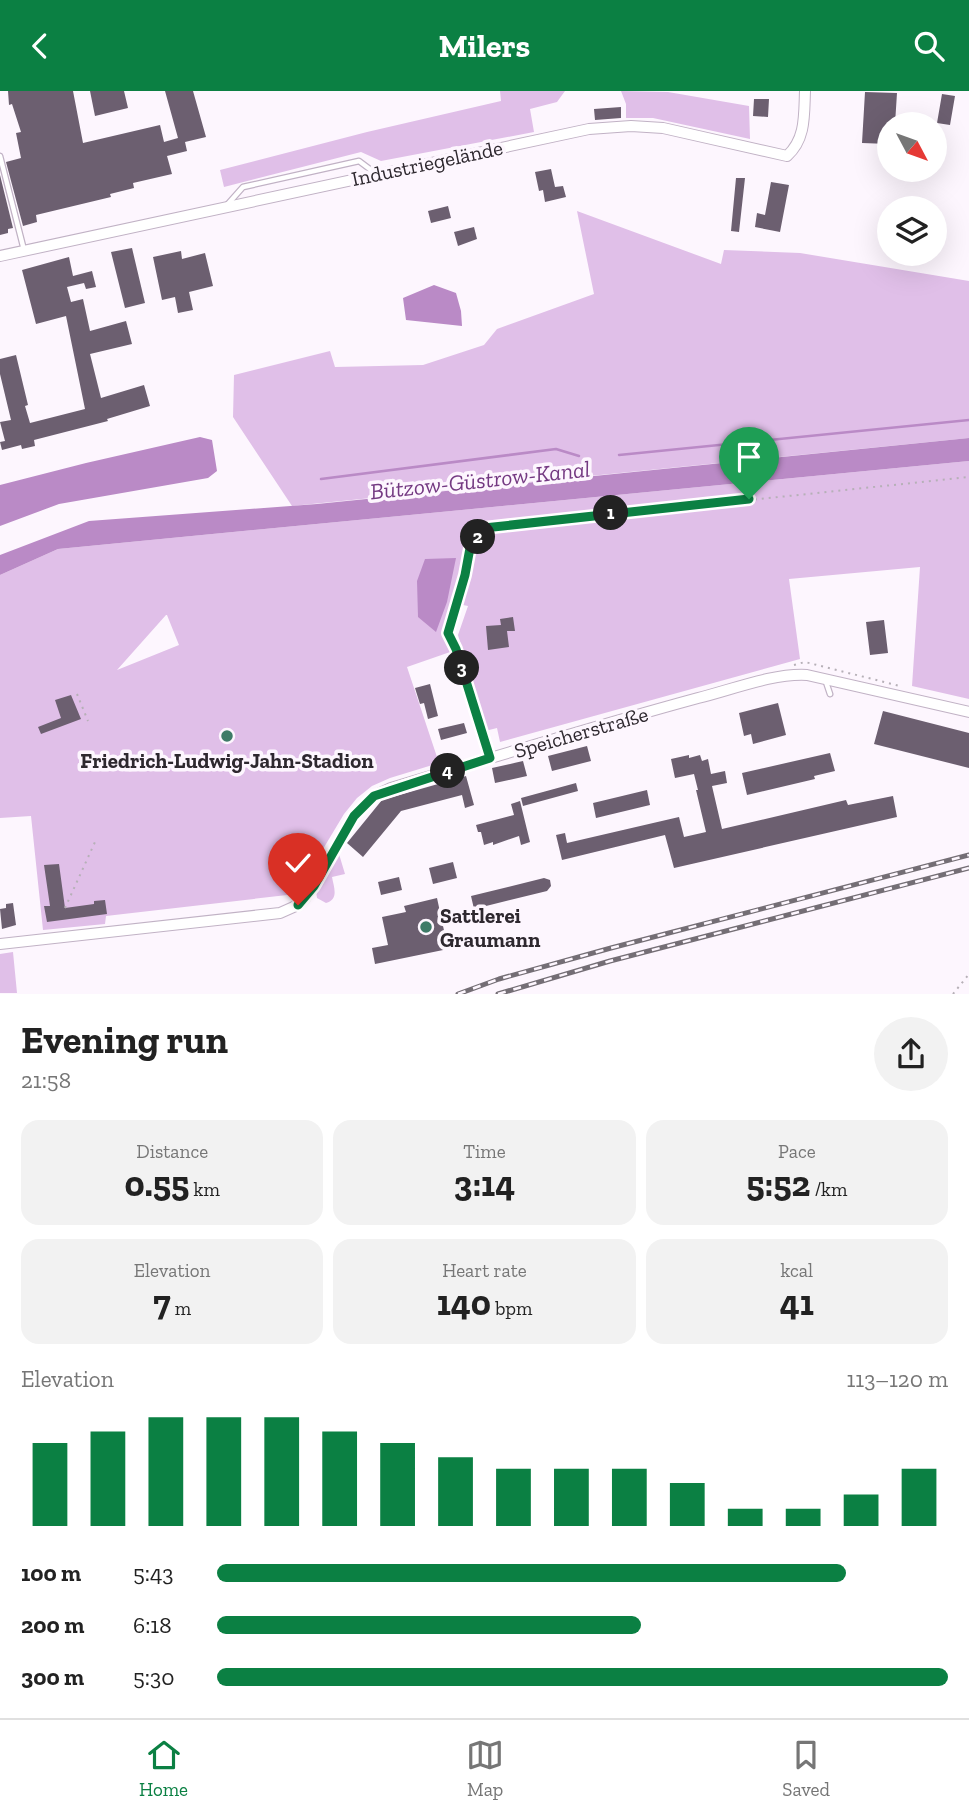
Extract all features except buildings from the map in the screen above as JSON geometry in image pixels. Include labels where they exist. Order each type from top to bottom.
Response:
[{"type":"street","name":"Industriegelände","points":[[0,256],[569,132],[631,126],[663,128],[787,156],[796,148],[803,131],[805,91]]},
{"type":"street","name":"Speicherstraße","points":[[0,944],[280,913],[298,905],[306,897],[354,816],[374,796],[490,758],[663,708],[794,674],[825,678],[969,712]]},
{"type":"lane","points":[[0,156],[24,250]]},
{"type":"lane","points":[[226,206],[243,187],[359,161],[375,173]]},
{"type":"lane","points":[[451,621],[448,633],[456,649],[490,758]]},
{"type":"lane","points":[[825,678],[830,694]]},
{"type":"path","points":[[451,621],[470,548],[484,528],[969,477]]},
{"type":"path","points":[[78,694],[88,721]]},
{"type":"path","points":[[65,908],[94,842]]},
{"type":"path","points":[[953,993],[969,974]]},
{"type":"shaded area","points":[[500,91],[565,91],[557,102],[530,109],[534,132],[381,161],[361,152],[224,187],[220,170],[501,101]]},
{"type":"shaded area","points":[[621,91],[668,92],[749,106],[750,139],[653,118],[626,118],[626,104]]},
{"type":"shaded area","points":[[577,211],[721,264],[724,250],[800,253],[969,281],[969,438],[292,506],[233,417],[234,375],[330,351],[335,367],[423,365],[484,345],[497,329],[594,294]]},
{"type":"shaded area","points":[[434,285],[456,293],[462,326],[406,320],[403,298]]},
{"type":"shaded area","points":[[200,437],[212,440],[217,471],[208,478],[59,504],[0,526],[0,485]]},
{"type":"shaded area","points":[[969,438],[969,461],[58,549],[0,575],[0,555],[89,521],[317,504]]},
{"type":"shaded area","points":[[969,461],[969,699],[912,686],[920,567],[789,579],[800,659],[500,742],[497,728],[485,731],[458,635],[468,606],[453,603],[443,634],[453,651],[407,667],[439,763],[390,778],[372,786],[357,798],[344,814],[296,894],[106,916],[105,924],[43,930],[31,816],[0,818],[0,575],[58,549]],"holes":[[[166,615],[179,645],[117,670]]]},
{"type":"shaded area","points":[[456,558],[447,602],[436,632],[418,617],[417,581],[425,559]]},
{"type":"shaded area","points":[[339,854],[345,874],[332,877],[334,896],[326,903],[317,898],[316,891]]},
{"type":"shaded area","points":[[13,952],[17,993],[0,993],[0,954]]},
{"type":"waterway","points":[[619,455],[969,420]]},
{"type":"waterway","name":"Bützow-Güstrow-Kanal","points":[[321,479],[556,449],[579,456]]},
{"type":"railway","points":[[458,994],[499,979],[611,948],[969,855]]},
{"type":"railway","points":[[498,994],[610,961],[969,868]]},
{"type":"place","name":"Friedrich-Ludwig-Jahn-Stadion","points":[[227,736]]},
{"type":"place","name":"Sattlerei Graumann","points":[[426,927]]},
{"type":"route","points":[[298,905],[314,886],[354,816],[374,796],[391,788],[490,758],[456,649],[448,633],[470,548],[484,528],[749,499]]}]
